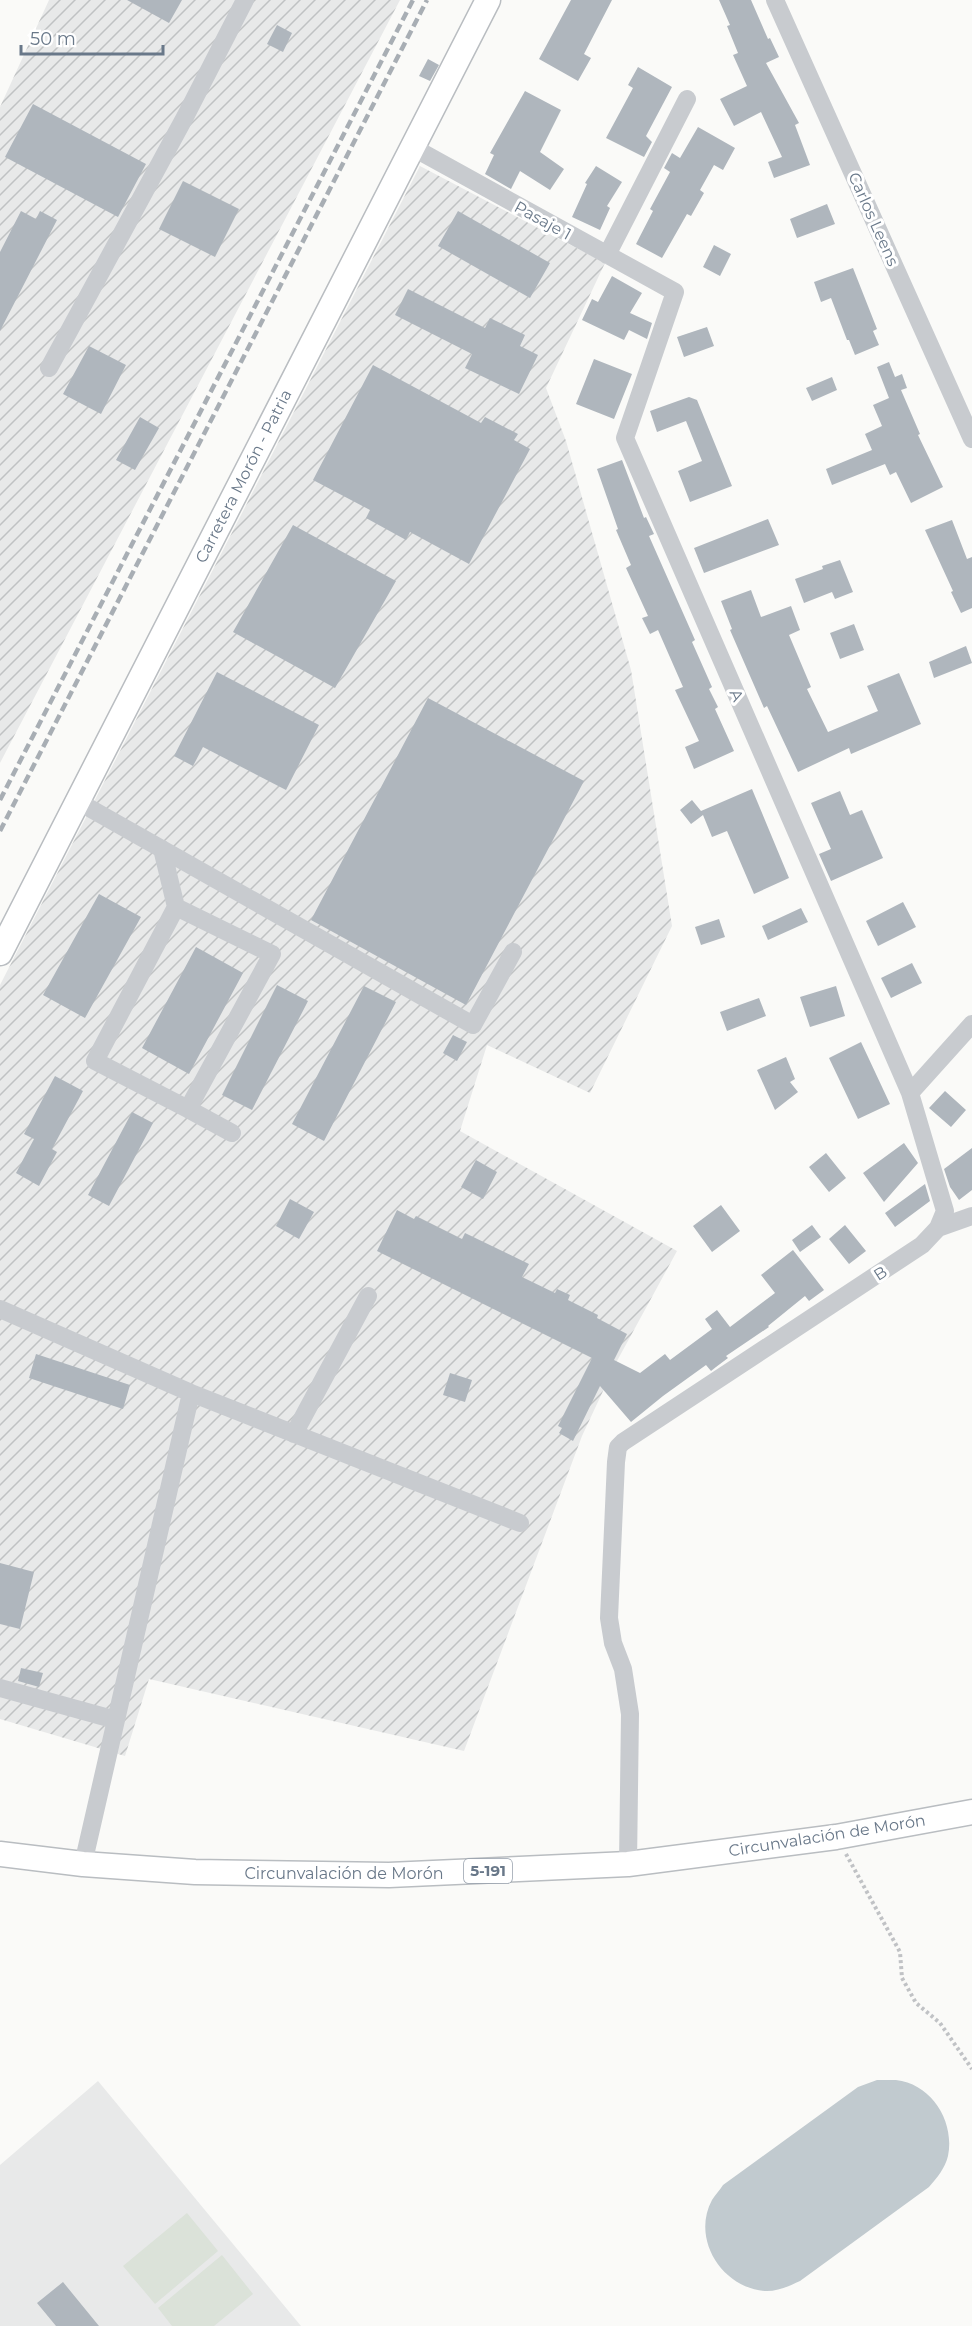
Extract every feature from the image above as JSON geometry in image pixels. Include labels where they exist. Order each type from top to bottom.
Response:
[{"type":"main road","name":"Carretera Morón - Patria","points":[[0,953],[488,0]]},
{"type":"main road","name":"Circunvalación de Morón","points":[[0,1854],[83,1864],[195,1872],[390,1875],[628,1864],[836,1837],[972,1812]]},
{"type":"street","points":[[49,368],[185,117],[245,0]]},
{"type":"street","name":"Carlos Leens","points":[[775,0],[972,439]]},
{"type":"street","points":[[607,255],[687,99]]},
{"type":"street","name":"Pasaje 1","points":[[412,147],[675,292]]},
{"type":"street","name":"A","points":[[675,292],[625,438],[910,1093]]},
{"type":"street","points":[[77,801],[473,1025],[513,952]]},
{"type":"street","points":[[162,849],[176,907],[94,1061],[232,1133]]},
{"type":"street","points":[[176,907],[272,954],[188,1109]]},
{"type":"street","points":[[938,1228],[945,1211],[910,1093],[972,1024]]},
{"type":"street","points":[[938,1228],[972,1216]]},
{"type":"street","name":"B","points":[[628,1864],[630,1714],[623,1669],[613,1643],[609,1618],[618,1448],[623,1442],[922,1245],[938,1228]]},
{"type":"street","points":[[294,1434],[368,1296]]},
{"type":"street","points":[[0,1309],[191,1393],[520,1523]]},
{"type":"street","points":[[83,1864],[191,1393]]},
{"type":"street","points":[[0,1688],[116,1720]]},
{"type":"path","points":[[836,1837],[900,1952],[902,1978],[916,2003],[940,2023],[972,2069]]},
{"type":"shaded area","points":[[49,0],[400,0],[0,763],[0,107]]},
{"type":"shaded area","points":[[420,166],[605,263],[546,388],[566,441],[631,670],[672,926],[590,1093],[487,1045],[460,1131],[677,1251],[617,1361],[582,1436],[464,1751],[149,1679],[125,1756],[0,1719],[0,985]]},
{"type":"shaded area","points":[[877,2080],[909,2083],[930,2097],[938,2107],[948,2130],[948,2156],[943,2169],[929,2187],[800,2281],[783,2288],[764,2291],[749,2288],[735,2281],[714,2259],[708,2245],[705,2230],[706,2215],[713,2198],[723,2185],[858,2087]]},
{"type":"shaded area","points":[[98,2081],[301,2326],[0,2326],[0,2165]]},
{"type":"shaded area","points":[[187,2213],[218,2251],[155,2304],[123,2266]]},
{"type":"shaded area","points":[[222,2255],[253,2294],[214,2326],[172,2326],[158,2308]]},
{"type":"building","points":[[127,0],[182,0],[169,23]]},
{"type":"building","points":[[571,0],[612,0],[584,54],[591,58],[578,81],[539,59]]},
{"type":"building","points":[[719,0],[751,0],[768,39],[770,38],[779,57],[766,63],[799,123],[795,125],[810,165],[774,178],[768,162],[782,157],[761,112],[734,126],[720,99],[747,86],[733,55],[738,53],[727,26],[730,25]]},
{"type":"building","points":[[277,25],[292,33],[283,52],[267,44]]},
{"type":"building","points":[[428,59],[439,65],[430,81],[419,76]]},
{"type":"building","points":[[638,67],[672,87],[646,136],[652,142],[644,157],[606,138],[633,88],[628,85]]},
{"type":"building","points":[[525,91],[561,110],[540,152],[564,169],[550,190],[520,171],[511,189],[485,174],[494,155],[490,153]]},
{"type":"building","points":[[33,104],[146,164],[118,217],[5,157]]},
{"type":"building","points":[[698,127],[735,148],[723,170],[714,165],[700,190],[704,193],[691,216],[687,214],[662,258],[636,244],[653,211],[650,209],[670,172],[664,168],[672,153],[680,158]]},
{"type":"building","points":[[596,166],[622,182],[607,206],[610,208],[600,230],[572,217],[587,184],[585,183]]},
{"type":"building","points":[[183,181],[239,209],[215,257],[159,229]]},
{"type":"building","points":[[827,204],[835,224],[797,238],[790,219]]},
{"type":"building","points":[[21,211],[36,219],[40,211],[57,220],[0,331],[0,252]]},
{"type":"building","points":[[458,211],[550,263],[530,298],[438,246]]},
{"type":"building","points":[[714,245],[731,254],[720,276],[703,267]]},
{"type":"building","points":[[853,268],[877,329],[873,331],[879,345],[855,355],[831,298],[821,302],[814,282]]},
{"type":"building","points":[[612,276],[642,293],[630,313],[652,323],[647,339],[629,330],[624,340],[582,320],[592,299],[598,302]]},
{"type":"building","points":[[408,289],[485,328],[490,318],[525,335],[520,346],[538,355],[519,394],[465,368],[472,354],[395,315]]},
{"type":"building","points":[[707,327],[714,346],[684,357],[677,337]]},
{"type":"building","points":[[89,346],[126,365],[101,414],[63,394]]},
{"type":"building","points":[[594,359],[632,374],[614,419],[576,404]]},
{"type":"building","points":[[889,362],[895,377],[902,374],[907,388],[901,390],[920,434],[918,435],[943,487],[911,503],[896,472],[890,475],[885,464],[832,485],[826,469],[872,450],[865,434],[882,426],[873,405],[889,398],[877,367]]},
{"type":"building","points":[[373,365],[481,423],[485,417],[518,434],[514,440],[530,449],[469,564],[410,532],[406,540],[366,518],[370,510],[313,480]]},
{"type":"building","points":[[832,377],[837,390],[812,401],[806,388]]},
{"type":"building","points":[[689,397],[697,400],[732,486],[690,502],[678,471],[702,461],[686,421],[657,432],[650,411]]},
{"type":"building","points":[[140,417],[159,428],[135,470],[116,460]]},
{"type":"building","points":[[622,460],[644,518],[646,517],[654,534],[649,536],[695,640],[692,642],[712,687],[709,689],[718,707],[715,709],[734,751],[694,769],[685,747],[699,741],[675,690],[683,687],[658,630],[650,634],[642,618],[648,616],[626,568],[631,565],[616,530],[618,529],[597,469]]},
{"type":"building","points":[[768,519],[779,545],[704,573],[694,548]]},
{"type":"building","points":[[952,520],[967,559],[972,557],[972,608],[961,613],[925,530]]},
{"type":"building","points":[[293,525],[396,581],[335,688],[233,632]]},
{"type":"building","points":[[840,560],[853,592],[835,599],[832,592],[804,603],[795,579]]},
{"type":"building","points":[[751,590],[761,617],[791,606],[800,630],[789,635],[811,687],[807,689],[828,732],[878,711],[867,686],[899,673],[921,724],[851,754],[849,748],[798,772],[767,706],[764,708],[730,630],[732,629],[721,601]]},
{"type":"building","points":[[854,624],[864,650],[840,659],[830,633]]},
{"type":"building","points":[[966,646],[972,663],[934,678],[929,662]]},
{"type":"building","points":[[217,672],[319,725],[286,790],[203,747],[193,766],[174,756]]},
{"type":"building","points":[[428,698],[584,781],[466,1005],[311,920]]},
{"type":"building","points":[[752,789],[789,878],[754,894],[727,831],[712,837],[703,815],[691,824],[680,810],[692,800],[701,811]]},
{"type":"building","points":[[840,791],[850,815],[862,810],[883,858],[831,881],[819,854],[831,849],[811,803]]},
{"type":"building","points":[[99,894],[141,917],[85,1018],[43,995]]},
{"type":"building","points":[[903,902],[916,927],[878,946],[866,921]]},
{"type":"building","points":[[801,908],[808,922],[768,940],[762,926]]},
{"type":"building","points":[[719,919],[725,937],[701,945],[695,927]]},
{"type":"building","points":[[196,947],[243,973],[189,1074],[142,1048]]},
{"type":"building","points":[[912,963],[922,983],[891,998],[881,978]]},
{"type":"building","points":[[277,985],[308,1001],[252,1110],[222,1095]]},
{"type":"building","points":[[364,986],[396,1002],[324,1141],[292,1124]]},
{"type":"building","points":[[836,986],[845,1016],[810,1027],[800,997]]},
{"type":"building","points":[[759,998],[766,1016],[727,1031],[720,1012]]},
{"type":"building","points":[[453,1035],[467,1042],[457,1061],[443,1053]]},
{"type":"building","points":[[861,1042],[890,1104],[858,1119],[829,1058]]},
{"type":"building","points":[[786,1057],[795,1079],[790,1082],[798,1092],[775,1110],[757,1070]]},
{"type":"building","points":[[55,1076],[83,1091],[52,1149],[57,1152],[39,1186],[16,1173],[34,1139],[24,1134]]},
{"type":"building","points":[[945,1091],[966,1110],[951,1127],[929,1108]]},
{"type":"building","points":[[132,1112],[153,1123],[109,1206],[88,1195]]},
{"type":"building","points":[[904,1143],[918,1163],[884,1202],[863,1173]]},
{"type":"building","points":[[972,1148],[972,1190],[959,1200],[950,1187],[944,1169]]},
{"type":"building","points":[[826,1153],[846,1178],[829,1192],[809,1167]]},
{"type":"building","points":[[476,1160],[497,1172],[483,1199],[461,1187]]},
{"type":"building","points":[[925,1184],[930,1201],[895,1227],[885,1213]]},
{"type":"building","points":[[290,1199],[314,1212],[299,1239],[276,1226]]},
{"type":"building","points":[[721,1205],[740,1231],[712,1252],[693,1226]]},
{"type":"building","points":[[397,1210],[414,1219],[416,1216],[462,1239],[465,1233],[529,1264],[522,1277],[555,1293],[557,1289],[570,1295],[568,1300],[598,1315],[597,1318],[627,1334],[614,1360],[640,1373],[665,1354],[670,1360],[712,1329],[705,1319],[717,1310],[730,1327],[775,1293],[761,1275],[793,1250],[824,1290],[809,1301],[805,1296],[769,1327],[726,1356],[728,1358],[711,1371],[706,1365],[631,1422],[600,1386],[573,1441],[559,1433],[562,1428],[558,1426],[592,1358],[377,1251]]},
{"type":"building","points":[[812,1225],[821,1237],[800,1252],[792,1240]]},
{"type":"building","points":[[845,1225],[866,1251],[849,1264],[829,1239]]},
{"type":"building","points":[[36,1354],[130,1385],[123,1409],[29,1378]]},
{"type":"building","points":[[450,1373],[472,1380],[465,1402],[443,1395]]},
{"type":"building","points":[[0,1563],[34,1572],[20,1629],[0,1624]]},
{"type":"building","points":[[21,1668],[43,1673],[39,1687],[18,1681]]},
{"type":"building","points":[[63,2282],[99,2326],[56,2326],[37,2303]]},
{"type":"railway","points":[[0,800],[413,0]]},
{"type":"railway","points":[[0,831],[427,0]]}]
